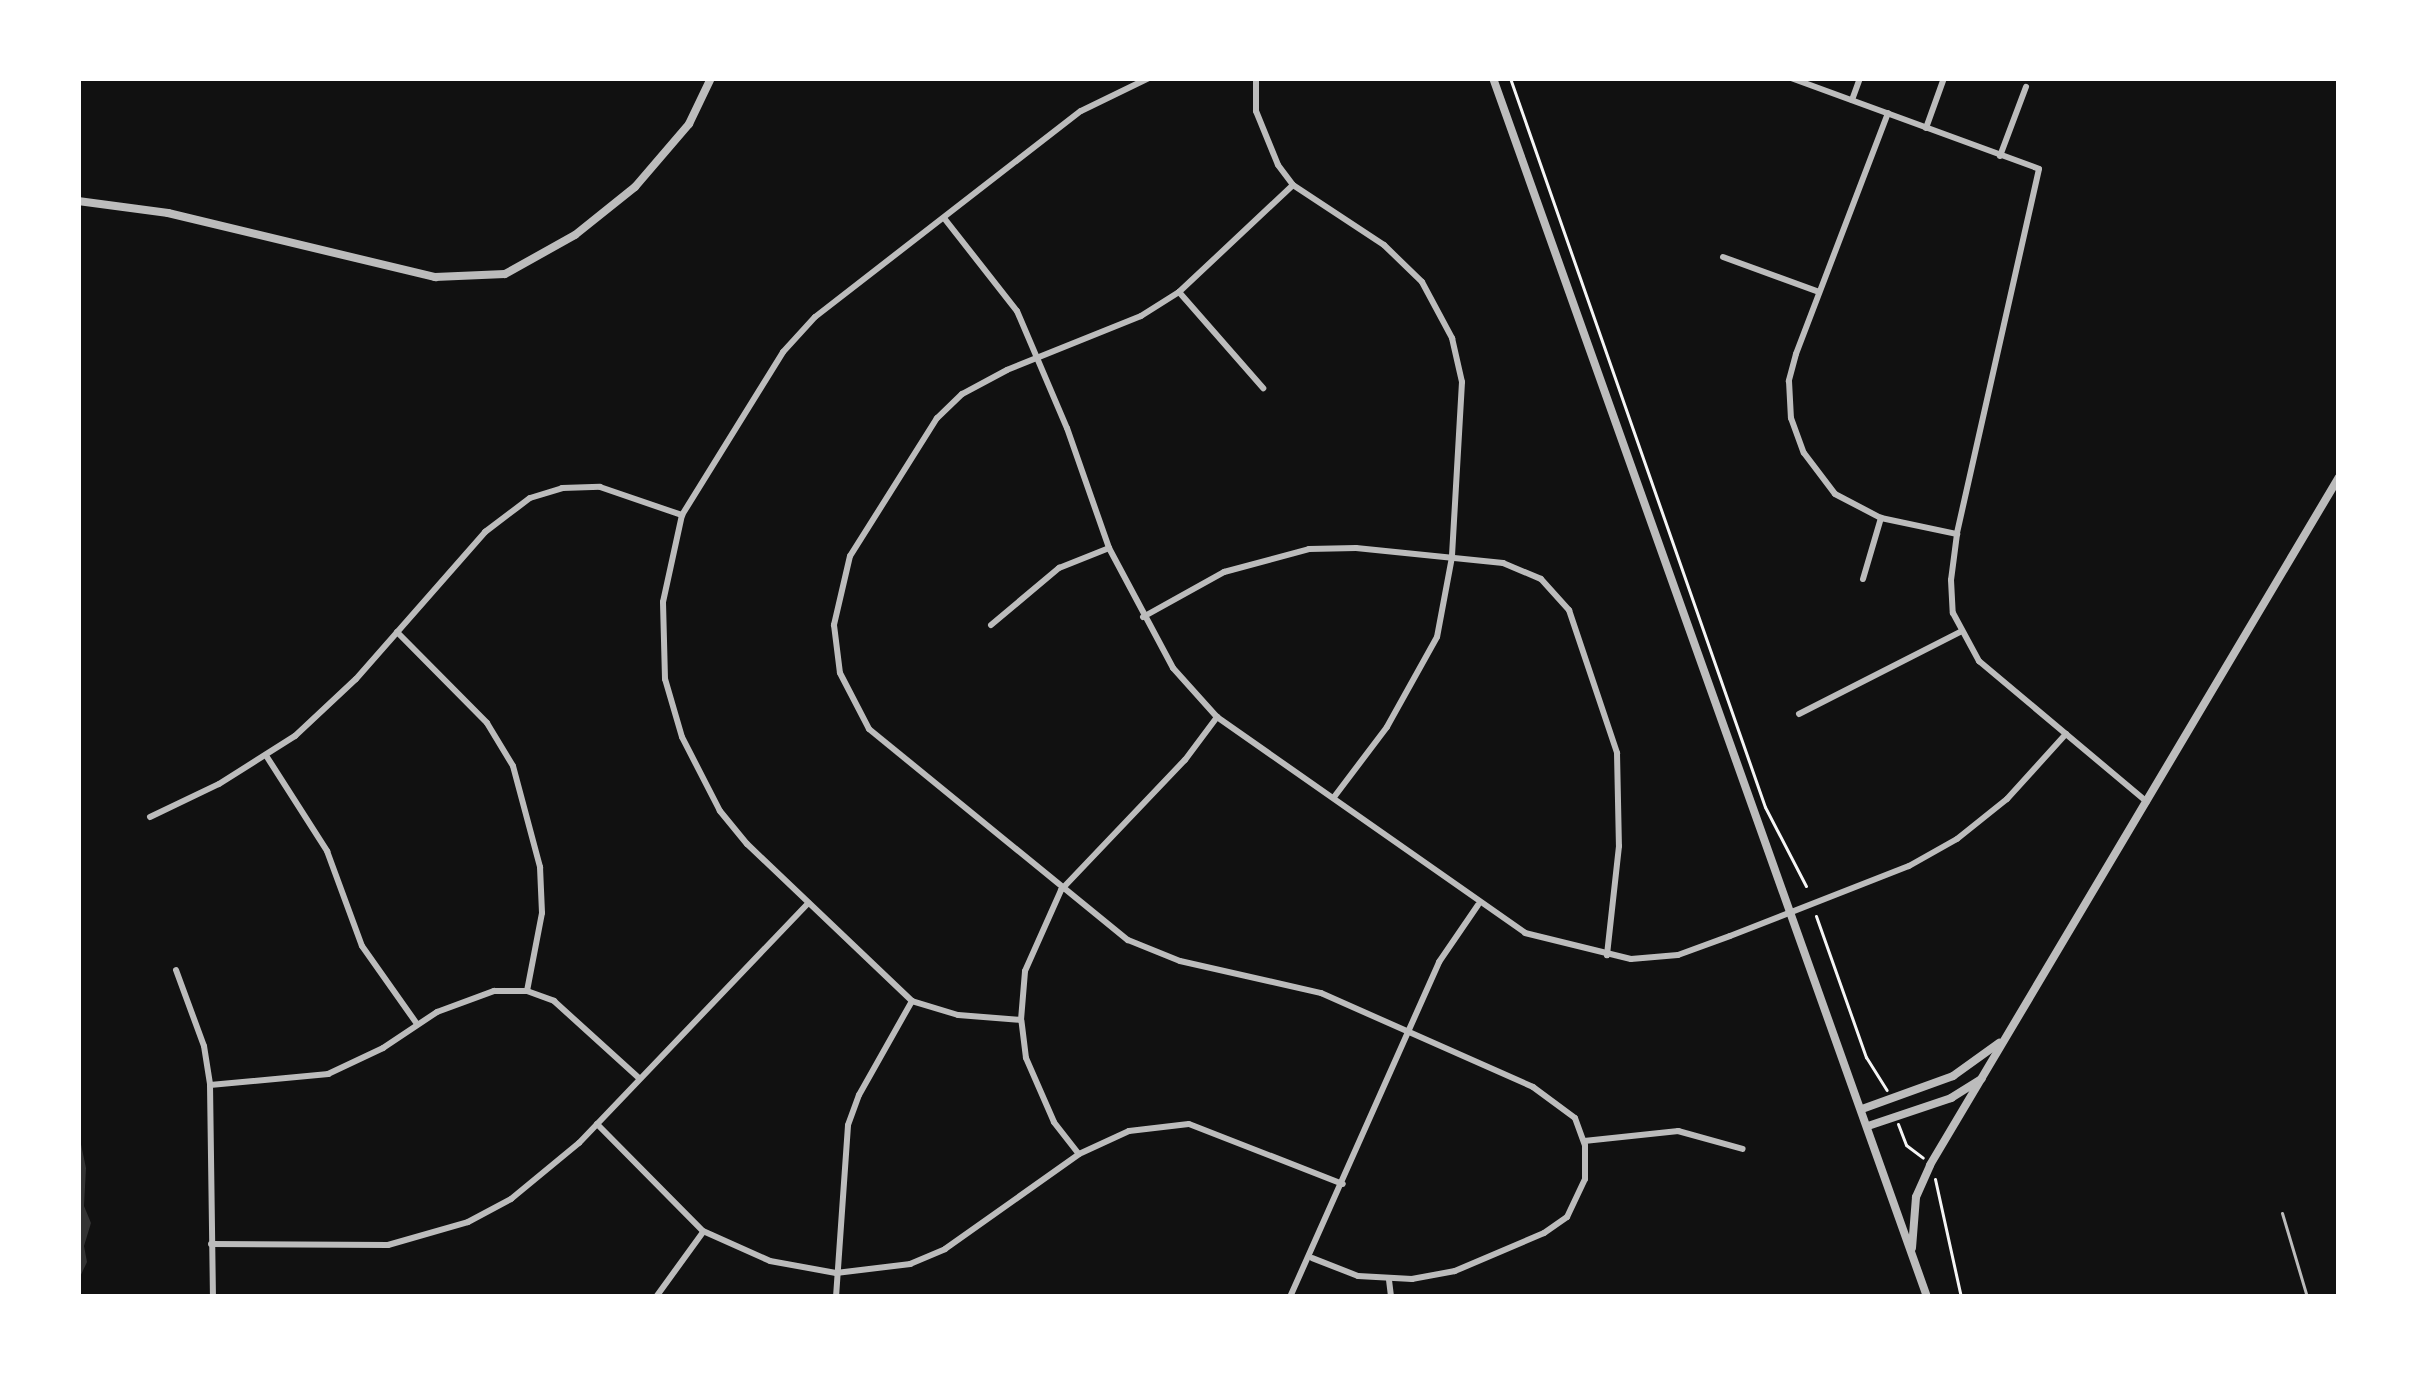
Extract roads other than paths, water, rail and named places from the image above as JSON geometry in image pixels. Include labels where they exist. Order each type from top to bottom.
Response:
[{"type":"street","points":[[78,201],[168,213],[435,277],[505,274],[575,236],[634,187],[689,124],[711,78]]},
{"type":"street","points":[[1022,1020],[958,1015],[912,1001],[720,811],[682,736],[665,679],[661,636],[668,569],[682,515],[783,352],[840,292],[1082,110],[1149,78]]},
{"type":"street","points":[[1256,78],[1256,111],[1267,145],[1293,185],[1400,259],[1440,308],[1452,338],[1465,410],[1444,610],[1422,671],[1333,799]]},
{"type":"street","points":[[1493,78],[1927,1297]]},
{"type":"street","points":[[1791,78],[2039,169],[1958,534],[1950,590],[1960,632],[1979,661],[2147,802]]},
{"type":"street","points":[[1852,100],[1860,78]]},
{"type":"street","points":[[1926,128],[1944,78]]},
{"type":"street","points":[[2000,156],[2026,88]]},
{"type":"street","points":[[1888,113],[1790,381],[1795,432],[1816,473],[1835,494],[1881,518],[1958,534]]},
{"type":"street","points":[[1293,185],[1179,292],[1141,316],[962,394],[914,447],[850,556],[834,626],[840,673],[868,729],[1128,940],[1155,953],[1321,993],[1562,1104],[1575,1118],[1584,1141],[1585,1179],[1567,1217],[1455,1271],[1389,1280],[1358,1276],[1312,1258]]},
{"type":"street","points":[[944,218],[1017,311],[1067,428],[1109,548],[1174,668],[1217,717],[1478,904],[1526,933],[1607,956],[1678,955],[1790,914],[1909,866],[1958,839],[2007,799],[2066,734]]},
{"type":"street","points":[[1723,257],[1819,292]]},
{"type":"street","points":[[1179,292],[1263,388]]},
{"type":"street","points":[[1912,1254],[1921,1182],[2339,477]]},
{"type":"street","points":[[150,818],[267,757],[329,706],[485,532],[530,498],[562,488],[600,487],[682,515]]},
{"type":"street","points":[[1863,579],[1881,518]]},
{"type":"street","points":[[991,625],[1059,568],[1109,548]]},
{"type":"street","points":[[1143,617],[1224,572],[1269,556],[1356,548],[1521,568],[1541,579],[1569,610],[1617,753],[1619,846],[1607,956]]},
{"type":"street","points":[[397,632],[487,723],[513,766],[540,867],[542,913],[527,991]]},
{"type":"street","points":[[1799,714],[1960,632]]},
{"type":"street","points":[[1079,1154],[1037,1088],[1022,1020],[1025,971],[1061,890],[1185,760],[1217,717]]},
{"type":"street","points":[[267,757],[327,851],[362,946],[417,1024]]},
{"type":"street","points":[[211,1244],[388,1245],[425,1237],[511,1199],[597,1124],[808,903]]},
{"type":"street","points":[[1290,1297],[1312,1258],[1439,962],[1478,904]]},
{"type":"street","points":[[176,970],[204,1046],[210,1085],[213,1297]]},
{"type":"street","points":[[210,1085],[328,1074],[383,1048],[466,998],[527,991],[554,1000],[580,1018],[640,1079]]},
{"type":"street","points":[[836,1297],[848,1125],[859,1095],[912,1001]]},
{"type":"street","points":[[1862,1109],[1966,1070],[2008,1034]]},
{"type":"street","points":[[1868,1126],[1951,1098],[1985,1076]]},
{"type":"street","points":[[597,1124],[704,1232],[770,1262],[836,1273],[910,1264],[945,1250],[1079,1154],[1129,1131],[1189,1124],[1343,1184]]},
{"type":"street","points":[[1584,1141],[1678,1132],[1743,1149]]},
{"type":"street","points":[[656,1297],[704,1232]]},
{"type":"street","points":[[1389,1280],[1390,1297]]},
{"type":"lane","points":[[2282,1213],[2307,1297]]}]
